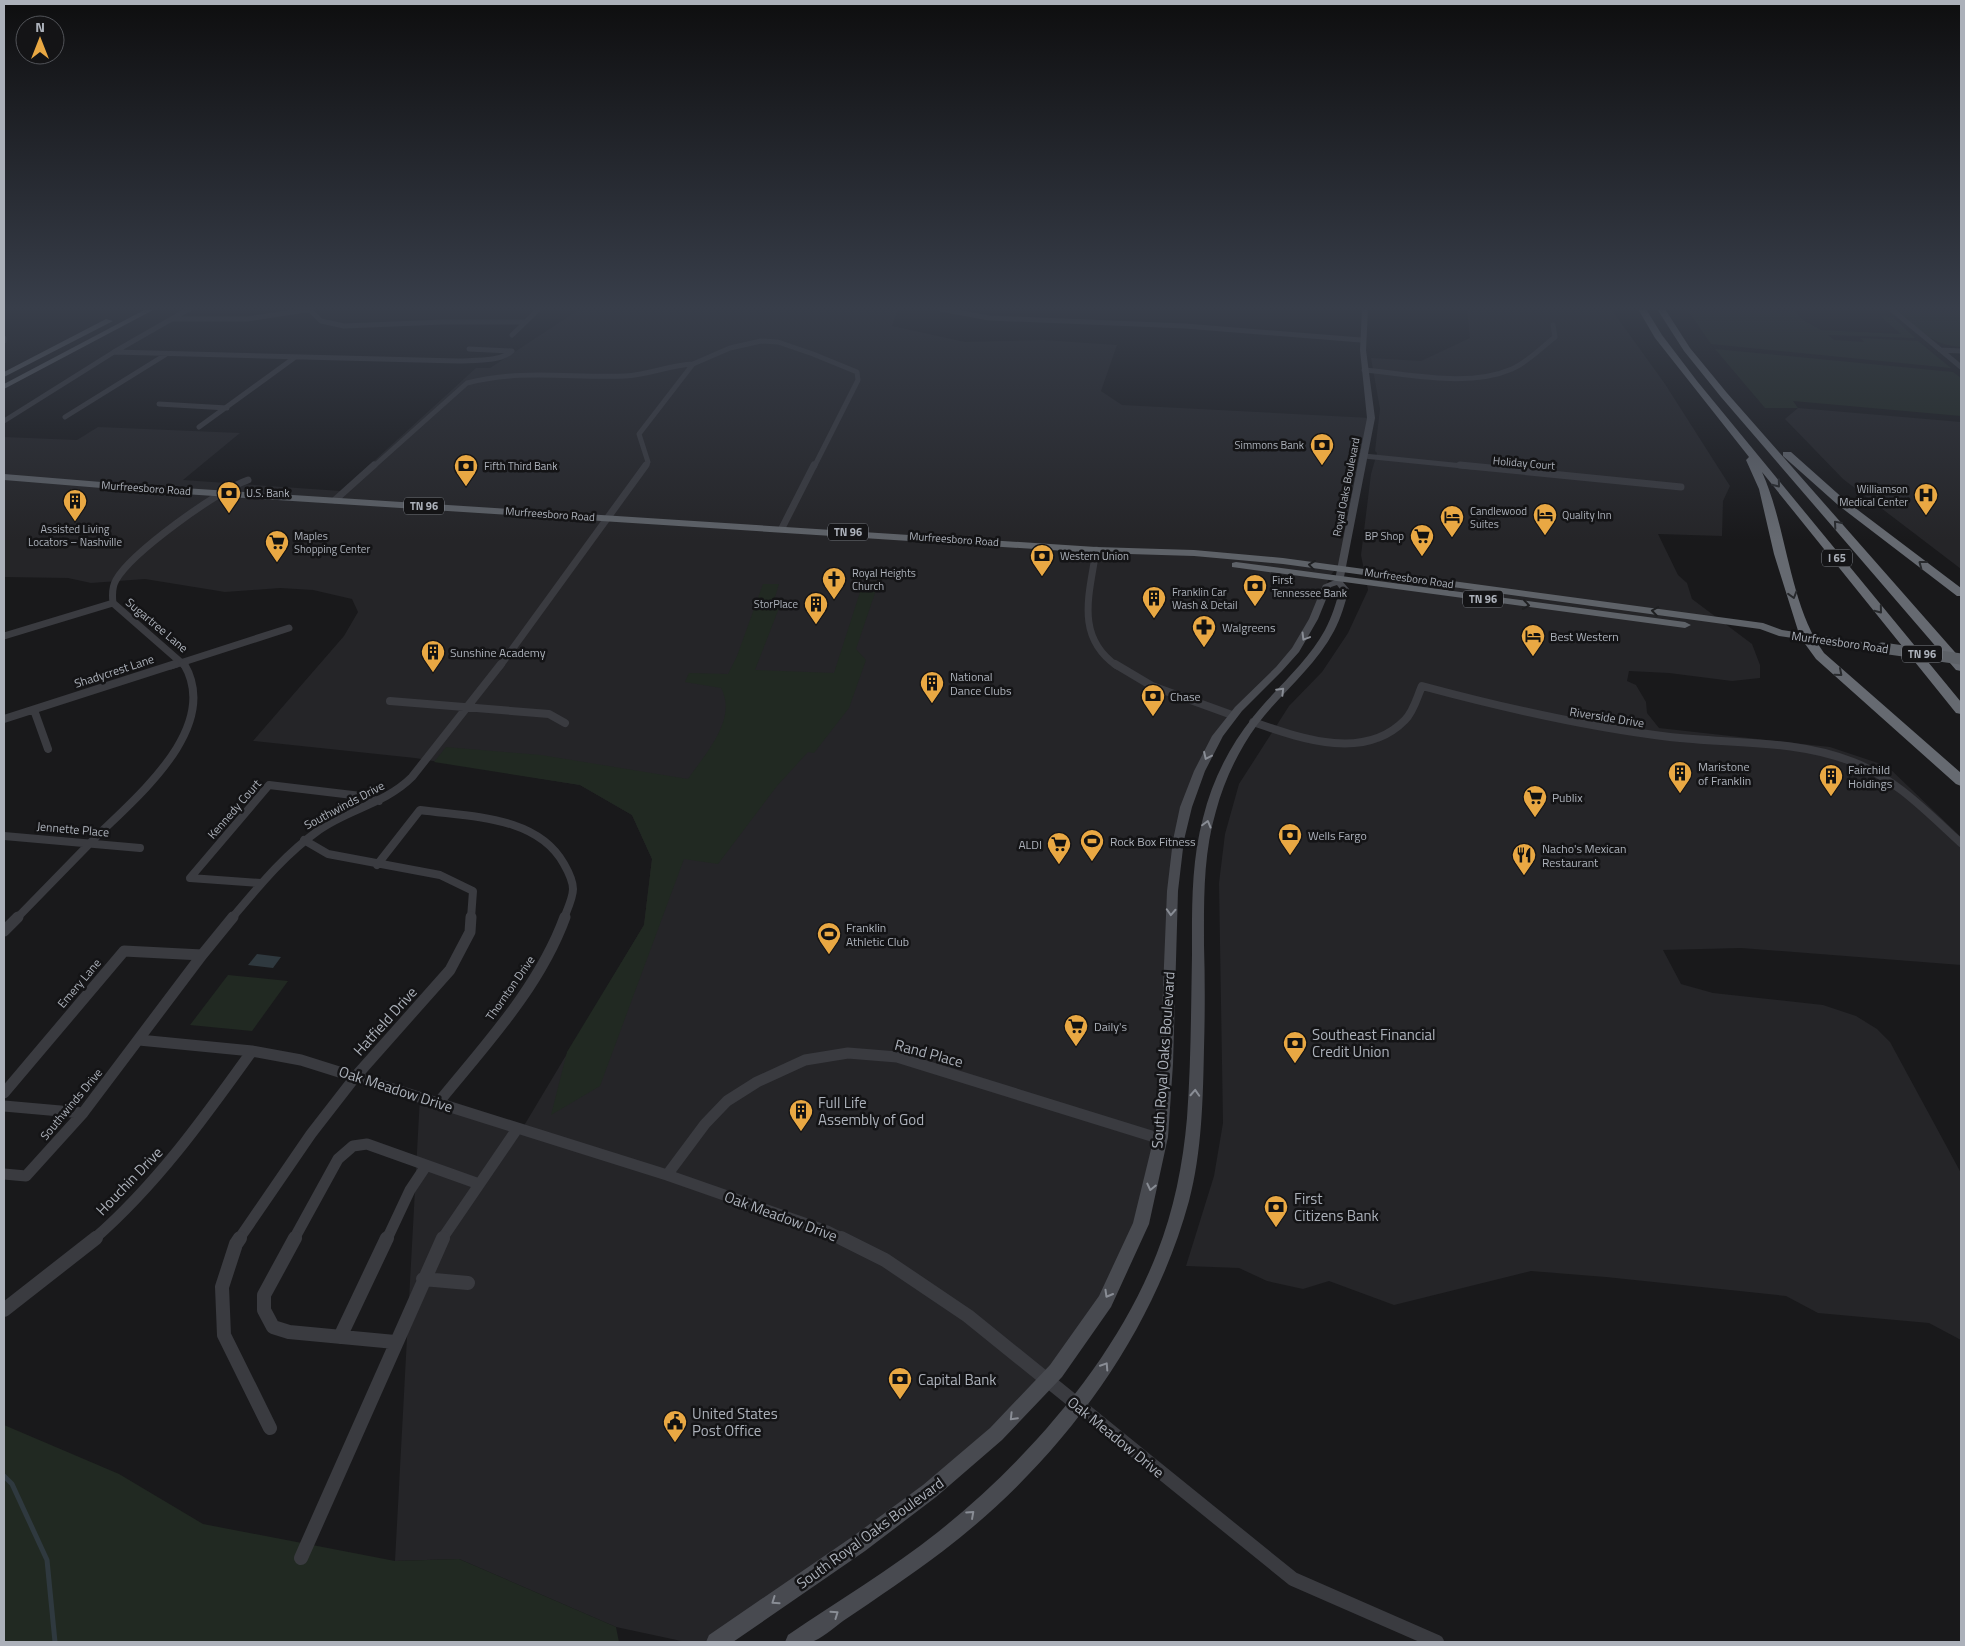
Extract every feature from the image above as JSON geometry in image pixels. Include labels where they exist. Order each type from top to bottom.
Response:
[{"type":"highway","name":"I 65","points":[[1696,386],[1961,710]]},
{"type":"highway","name":"I 65","points":[[1717,386],[1961,666]]},
{"type":"highway","points":[[1724,395],[1747,411],[1788,456],[1842,503],[1961,594]]},
{"type":"highway","points":[[1712,406],[1731,436],[1750,458],[1764,489],[1780,554],[1806,637],[1820,656],[1961,782]]},
{"type":"highway","name":"Murfreesboro Road","points":[[4,477],[220,493],[782,528],[1096,550],[1340,576],[1758,635],[1779,633],[1961,659]]},
{"type":"main road","name":"Royal Oaks Boulevard","points":[[1340,576],[1371,418],[1368,386]]},
{"type":"main road","name":"South Royal Oaks Boulevard","points":[[716,1642],[918,1502],[988,1442],[1047,1382],[1066,1360],[1089,1327],[1118,1277],[1136,1238],[1150,1189],[1161,1139],[1175,864],[1185,810],[1210,748],[1232,715],[1292,656],[1312,625],[1327,585],[1340,576]]},
{"type":"main road","points":[[795,1642],[945,1537],[1020,1470],[1077,1406],[1118,1345],[1149,1290],[1168,1245],[1184,1196],[1192,1142],[1197,1035],[1200,876],[1204,833],[1221,780],[1253,722],[1300,673],[1332,628],[1340,610],[1345,588],[1340,576]]},
{"type":"main road","points":[[1232,715],[1253,722]]},
{"type":"street","points":[[4,421],[60,386]]},
{"type":"street","points":[[65,417],[115,386]]},
{"type":"street","points":[[200,427],[257,386]]},
{"type":"street","points":[[335,500],[464,386]]},
{"type":"street","points":[[607,517],[639,478],[648,462],[639,434],[676,386]]},
{"type":"street","points":[[782,528],[855,386]]},
{"type":"street","points":[[159,404],[227,408]]},
{"type":"street","name":"Holiday Court","points":[[1364,456],[1681,488]]},
{"type":"street","points":[[220,493],[239,481],[248,480]]},
{"type":"street","name":"Sugartree Lane","points":[[4,931],[151,781],[174,752],[184,735],[195,699],[192,681],[182,661],[113,603],[112,590],[116,580],[135,558],[220,493]]},
{"type":"street","name":"Southwinds Drive","points":[[4,1174],[26,1176],[83,1113],[202,956],[278,863],[304,840],[331,823],[400,789],[412,777],[490,679],[607,517]]},
{"type":"street","points":[[1096,550],[1088,617],[1091,633],[1101,650],[1135,678],[1168,693],[1232,715]]},
{"type":"street","points":[[4,626],[4,636],[113,603]]},
{"type":"street","name":"Shadycrest Lane","points":[[4,720],[289,628]]},
{"type":"street","name":"Riverside Drive","points":[[1253,722],[1310,740],[1342,743],[1362,742],[1394,730],[1406,719],[1422,686],[1525,713],[1612,730],[1706,742],[1813,751],[1854,763],[1894,785],[1961,844]]},
{"type":"street","points":[[390,701],[549,714],[565,723]]},
{"type":"street","points":[[34,710],[48,750]]},
{"type":"street","name":"Kennedy Court","points":[[261,883],[190,878],[269,785],[360,796],[379,801]]},
{"type":"street","name":"Thornton Drive","points":[[377,865],[420,810],[511,825],[542,838],[560,856],[573,889],[564,921],[541,968],[506,1017],[438,1102]]},
{"type":"street","name":"Jennette Place","points":[[4,836],[140,848]]},
{"type":"street","name":"Hatfield Drive","points":[[270,1428],[224,1335],[222,1287],[236,1244],[310,1134],[356,1076],[450,970],[470,932],[473,891],[440,875],[377,865],[328,854],[304,840]]},
{"type":"street","name":"Emery Lane","points":[[4,1093],[124,952],[202,956]]},
{"type":"street","name":"Oak Meadow Drive","points":[[139,1040],[252,1051],[301,1060],[667,1175],[827,1231],[892,1264],[968,1316],[1047,1382],[1293,1579],[1437,1642]]},
{"type":"street","name":"Houchin Drive","points":[[4,1310],[44,1281],[113,1221],[162,1171],[252,1051]]},
{"type":"street","name":"Rand Place","points":[[667,1175],[706,1124],[727,1101],[758,1082],[805,1060],[848,1054],[897,1057],[1161,1139]]},
{"type":"street","points":[[4,1106],[83,1113]]},
{"type":"street","points":[[301,1558],[439,1244],[517,1129]]},
{"type":"street","points":[[395,1342],[289,1332],[273,1327],[264,1310],[264,1295],[338,1158],[354,1146],[367,1144],[479,1184]]},
{"type":"street","points":[[340,1337],[410,1190],[426,1166]]},
{"type":"street","points":[[423,1279],[468,1283]]},
{"type":"shaded area","points":[[456,386],[1103,386],[1101,391],[1122,405],[1371,418],[1343,561],[1329,577],[1320,608],[1302,643],[1232,715],[1198,774],[1175,864],[1167,1031],[1150,1189],[1089,1327],[918,1502],[716,1642],[686,1642],[616,1627],[459,1559],[395,1561],[420,1096],[522,1129],[644,925],[652,859],[632,815],[580,785],[415,758],[253,741],[344,636],[358,612],[352,599],[313,590],[280,588],[225,592],[145,579],[91,583],[68,578],[4,577],[4,437],[77,440],[98,427],[240,433],[183,480],[341,491]]},
{"type":"shaded area","points":[[1376,386],[1666,386],[1730,486],[1723,501],[1722,536],[1658,534],[1678,575],[1687,583],[1692,599],[1752,644],[1760,665],[1760,678],[1732,681],[1669,673],[1629,671],[1627,681],[1636,685],[1646,702],[1647,713],[1659,728],[1830,747],[1887,766],[1961,837],[1961,965],[1741,948],[1663,950],[1681,984],[1713,993],[1823,1005],[1856,1016],[1877,1029],[1890,1042],[1961,1173],[1961,1340],[1929,1323],[1818,1313],[1786,1296],[1606,1277],[1531,1271],[1394,1305],[1329,1281],[1303,1289],[1267,1281],[1239,1268],[1186,1266],[1214,1176],[1223,1123],[1219,883],[1225,834],[1239,784],[1289,706],[1322,672],[1348,633],[1368,590],[1361,555],[1371,474],[1377,453],[1375,451],[1380,409]]},
{"type":"shaded area","points":[[1746,386],[1961,386],[1961,416],[1793,401],[1798,408],[1765,408]]},
{"type":"shaded area","name":"Williamson Medical Center","points":[[1798,408],[1961,422],[1961,569],[1843,479],[1785,419]]},
{"type":"shaded area","points":[[763,584],[779,584],[774,600],[779,608],[755,670],[834,673],[861,589],[876,590],[856,649],[866,660],[849,708],[814,753],[808,752],[777,786],[718,864],[684,859],[600,1086],[551,1115],[567,1052],[644,925],[652,859],[632,815],[580,785],[434,762],[446,747],[541,755],[688,779],[723,724],[725,700],[721,688],[685,682],[689,673],[728,674],[737,656]]},
{"type":"shaded area","points":[[257,954],[281,957],[273,968],[248,965]]},
{"type":"shaded area","points":[[228,975],[288,981],[252,1031],[190,1025]]},
{"type":"shaded area","points":[[4,1425],[119,1474],[203,1524],[395,1561],[459,1559],[616,1627],[619,1642],[4,1642]]},
{"type":"waterway","points":[[4,1476],[12,1484],[47,1560],[55,1642]]},
{"type":"place","name":"Simmons Bank","points":[[1322,466]]},
{"type":"place","name":"Fifth Third Bank","points":[[466,487]]},
{"type":"place","name":"U.S. Bank","points":[[229,514]]},
{"type":"place","name":"Williamson Medical Center","points":[[1926,516]]},
{"type":"place","name":"Assisted Living Locators – Nashville","points":[[75,522]]},
{"type":"place","name":"Quality Inn","points":[[1545,536]]},
{"type":"place","name":"Candlewood Suites","points":[[1452,538]]},
{"type":"place","name":"BP Shop","points":[[1422,557]]},
{"type":"place","name":"Maples Shopping Center","points":[[277,563]]},
{"type":"place","name":"Western Union","points":[[1042,577]]},
{"type":"place","name":"Royal Heights Church","points":[[834,600]]},
{"type":"place","name":"First Tennessee Bank","points":[[1255,607]]},
{"type":"place","name":"Franklin Car Wash & Detail","points":[[1154,619]]},
{"type":"place","name":"StorPlace","points":[[816,625]]},
{"type":"place","name":"Walgreens","points":[[1204,648]]},
{"type":"place","name":"Best Western","points":[[1533,657]]},
{"type":"place","name":"Sunshine Academy","points":[[433,673]]},
{"type":"place","name":"National Dance Clubs","points":[[932,704]]},
{"type":"place","name":"Chase","points":[[1153,717]]},
{"type":"place","name":"Maristone of Franklin","points":[[1680,794]]},
{"type":"place","name":"Fairchild Holdings","points":[[1831,797]]},
{"type":"place","name":"Publix","points":[[1535,818]]},
{"type":"place","name":"Wells Fargo","points":[[1290,856]]},
{"type":"place","name":"Rock Box Fitness","points":[[1092,862]]},
{"type":"place","name":"ALDI","points":[[1059,865]]},
{"type":"place","name":"Nacho's Mexican Restaurant","points":[[1524,876]]},
{"type":"place","name":"Franklin Athletic Club","points":[[829,955]]},
{"type":"place","name":"Daily's","points":[[1076,1047]]},
{"type":"place","name":"Southeast Financial Credit Union","points":[[1295,1064]]},
{"type":"place","name":"Full Life Assembly of God","points":[[801,1132]]},
{"type":"place","name":"First Citizens Bank","points":[[1276,1228]]},
{"type":"place","name":"Capital Bank","points":[[900,1400]]},
{"type":"place","name":"United States Post Office","points":[[675,1443]]}]
